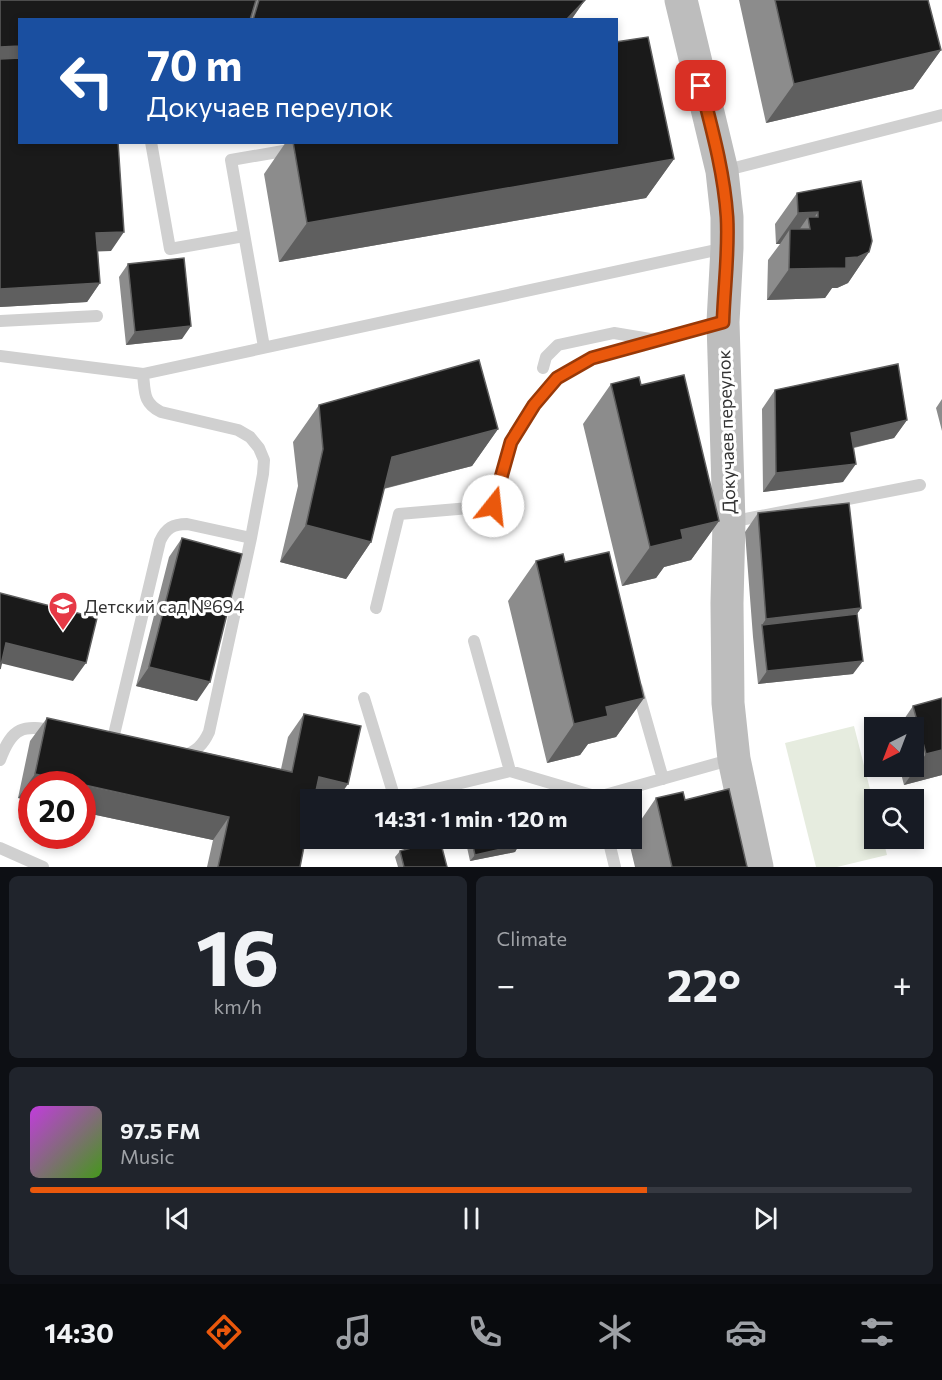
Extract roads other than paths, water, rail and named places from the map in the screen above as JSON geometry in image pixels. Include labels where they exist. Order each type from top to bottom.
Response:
[{"type":"street","name":"Докучаев переулок","points":[[681,0],[722,171],[727,217],[723,322],[729,522],[728,703],[734,759],[757,867]]},
{"type":"lane","points":[[722,171],[942,115]]},
{"type":"lane","points":[[152,144],[170,249],[244,237]]},
{"type":"lane","points":[[264,348],[231,160],[305,147]]},
{"type":"lane","points":[[0,356],[143,374],[727,248]]},
{"type":"lane","points":[[0,321],[97,316]]},
{"type":"lane","points":[[376,608],[399,514],[493,506],[511,442],[534,405],[557,378],[592,358],[723,322]]},
{"type":"lane","points":[[543,368],[546,357],[558,345],[614,333],[660,340]]},
{"type":"lane","points":[[143,374],[147,400],[152,408],[238,430],[250,437],[259,448],[264,460],[251,538],[209,732],[204,743],[195,751],[184,756],[172,756]]},
{"type":"lane","points":[[729,522],[920,485]]},
{"type":"lane","points":[[112,743],[163,533],[178,524],[188,524],[251,538]]},
{"type":"lane","points":[[474,641],[510,771]]},
{"type":"lane","points":[[633,673],[663,779]]},
{"type":"lane","points":[[364,698],[395,799],[510,771],[598,797],[734,759]]},
{"type":"lane","points":[[0,760],[10,739],[18,731],[29,727],[71,734]]},
{"type":"lane","points":[[0,848],[43,867]]},
{"type":"lane","points":[[611,849],[615,867]]},
{"type":"place","name":"Детский сад №694","points":[[63,632]]}]
